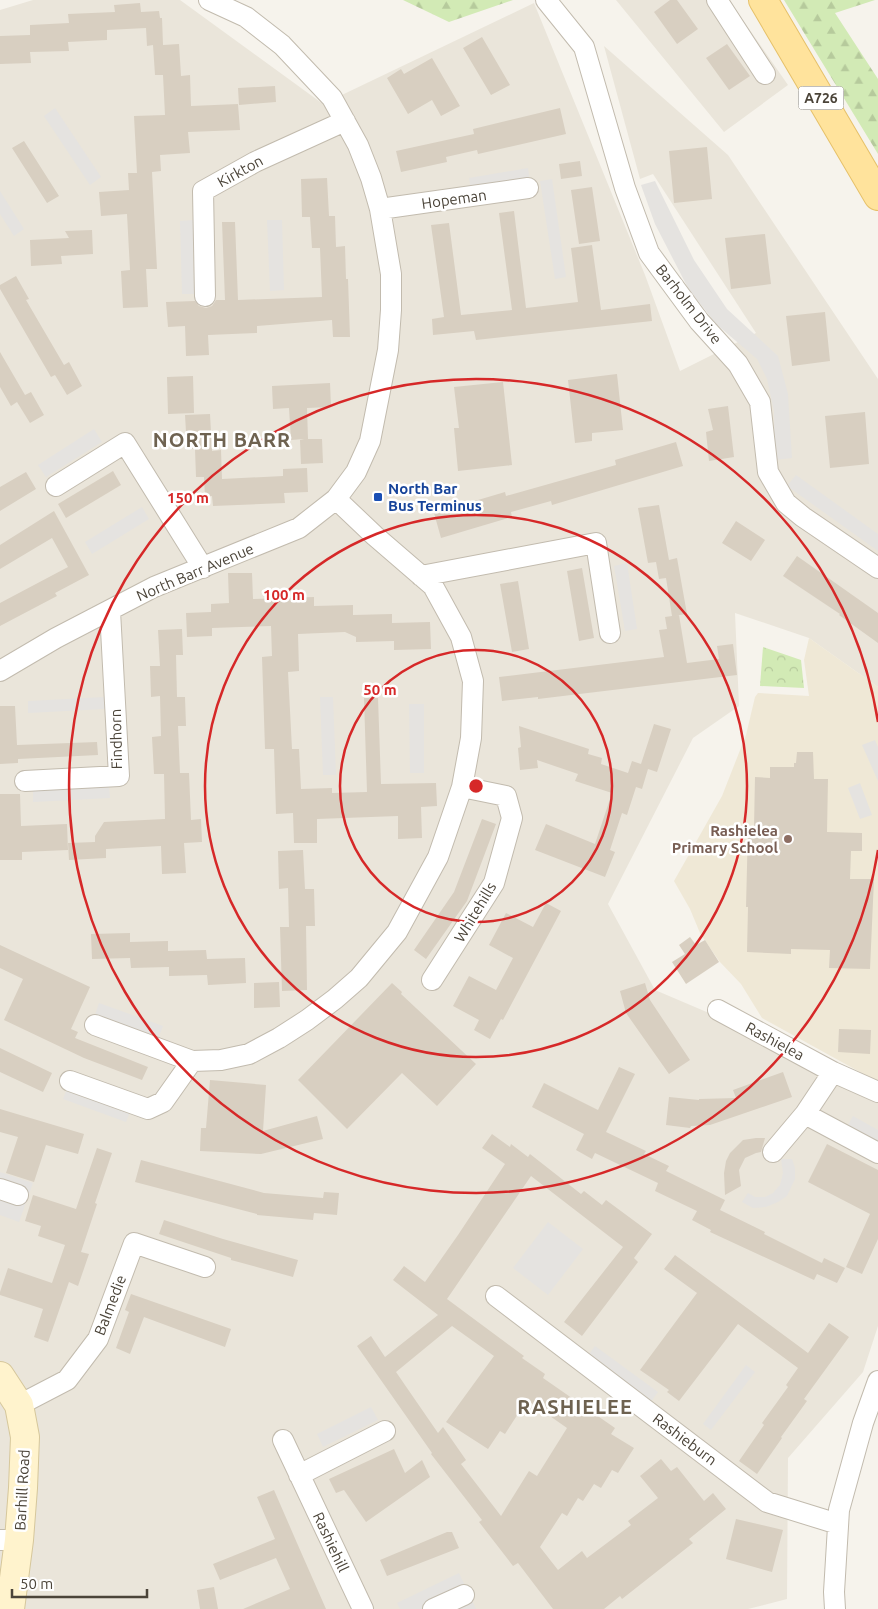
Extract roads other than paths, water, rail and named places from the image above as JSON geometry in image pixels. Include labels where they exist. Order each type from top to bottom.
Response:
[{"type":"main road","name":"A726","points":[[763,0],[878,196]]},
{"type":"street","name":"North Barr Avenue","points":[[0,671],[56,638],[154,587],[299,528],[336,499],[356,472],[370,441],[388,350],[392,274],[380,210],[371,178],[358,145],[332,98],[282,45],[246,17],[209,0]]},
{"type":"street","name":"Barholm Drive","points":[[546,0],[584,47],[625,188],[649,253],[699,321],[738,364],[760,402],[768,472],[786,503],[802,517],[878,568]]},
{"type":"street","points":[[717,0],[765,74]]},
{"type":"street","name":"Kirkton","points":[[205,296],[203,191],[255,162],[345,121]]},
{"type":"street","name":"Hopeman","points":[[380,210],[528,188]]},
{"type":"street","points":[[56,486],[125,443],[204,568]]},
{"type":"street","points":[[95,1025],[192,1062],[221,1060],[249,1054],[307,1020],[359,978],[396,932],[434,866],[462,787],[471,738],[473,681],[462,637],[433,586],[375,536],[336,499]]},
{"type":"street","points":[[422,576],[596,543],[610,633]]},
{"type":"street","name":"Findhorn","points":[[25,781],[119,776],[110,611]]},
{"type":"street","name":"Whitehills","points":[[432,980],[494,883],[512,818],[506,796],[462,787]]},
{"type":"street","name":"Rashielea","points":[[718,1010],[833,1072],[878,1092]]},
{"type":"street","points":[[70,1081],[148,1109],[163,1102],[192,1062]]},
{"type":"street","points":[[773,1152],[805,1114],[833,1072]]},
{"type":"street","points":[[805,1114],[878,1153]]},
{"type":"street","name":"Balmedie","points":[[19,1405],[67,1380],[98,1339],[134,1242],[205,1267]]},
{"type":"street","name":"Rashieburn","points":[[496,1296],[767,1502],[838,1524]]},
{"type":"street","name":"Barhill Road","points":[[0,1376],[19,1405],[25,1437],[23,1488],[9,1540],[10,1609]]},
{"type":"street","points":[[835,1609],[834,1592],[839,1510],[863,1423],[878,1381]]},
{"type":"street","points":[[299,1475],[385,1431]]},
{"type":"street","name":"Rashiehill","points":[[283,1440],[363,1609]]},
{"type":"street","points":[[433,1609],[464,1595]]},
{"type":"place","name":"North Bar Bus Terminus","points":[[378,497]]},
{"type":"place","name":"Rashielea Primary School","points":[[788,839]]},
{"type":"district","name":"NORTH BARR","points":[[222,439]]},
{"type":"district","name":"RASHIELEE","points":[[575,1406]]}]
